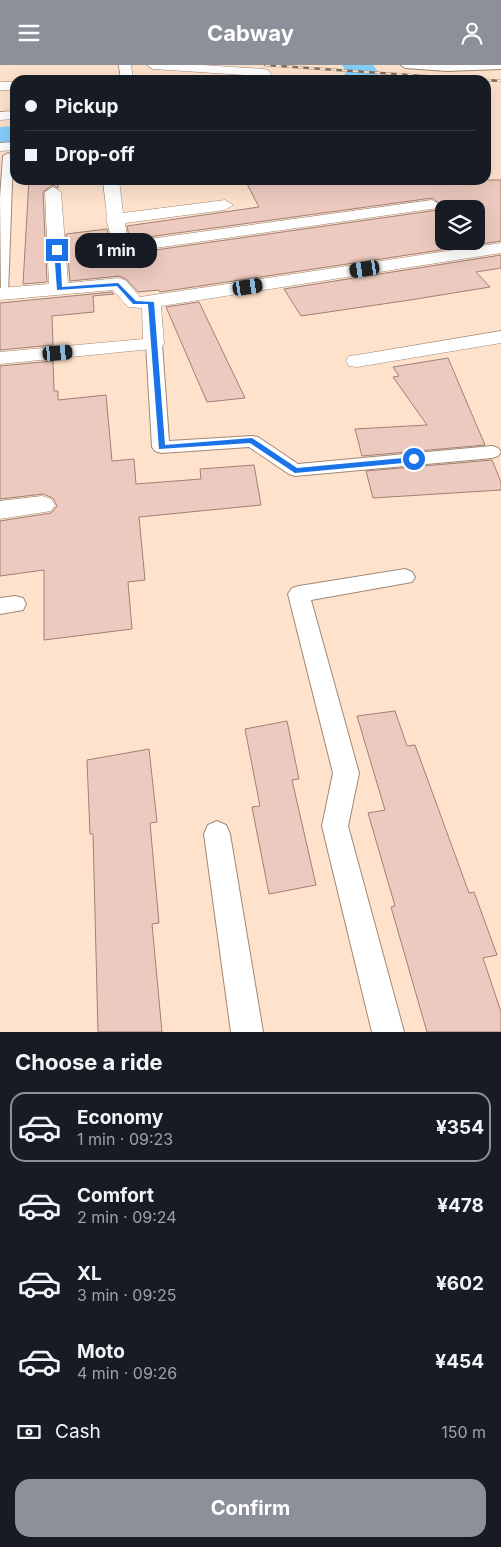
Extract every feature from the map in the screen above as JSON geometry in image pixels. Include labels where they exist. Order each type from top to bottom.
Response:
[{"type":"street","points":[[153,65],[196,74],[264,73],[265,75]]},
{"type":"street","points":[[111,185],[114,219],[120,248],[118,284],[135,303],[501,248]]},
{"type":"street","points":[[53,192],[59,289]]},
{"type":"street","points":[[114,219],[225,205]]},
{"type":"street","points":[[120,248],[432,205]]},
{"type":"street","points":[[1,294],[118,284]]},
{"type":"street","points":[[0,358],[154,344],[151,302]]},
{"type":"street","points":[[357,361],[501,337]]},
{"type":"street","points":[[0,510],[42,505]]},
{"type":"lane","points":[[405,65],[447,69],[501,65]]},
{"type":"lane","points":[[1,294],[8,150]]},
{"type":"lane","points":[[154,344],[161,447],[252,441],[295,470],[492,452]]},
{"type":"lane","points":[[388,1032],[335,826],[346,773],[299,594],[405,577]]},
{"type":"lane","points":[[217,834],[247,1032]]},
{"type":"building","points":[[491,180],[501,180],[501,241],[485,243],[485,200],[435,200],[432,198],[126,240],[129,236],[127,226],[259,207],[248,185],[491,185]]},
{"type":"building","points":[[29,185],[52,185],[43,192],[47,282],[23,284]]},
{"type":"building","points":[[435,210],[435,250],[441,250],[160,292],[159,290],[138,292],[126,279],[119,276],[70,281],[66,234],[107,229],[110,241],[115,242],[110,249],[114,254],[120,255]]},
{"type":"building","points":[[501,255],[501,268],[476,272],[490,287],[410,300],[301,316],[284,289]]},
{"type":"building","points":[[112,292],[114,294],[93,296],[94,312],[52,316],[53,345],[0,350],[0,303]]},
{"type":"building","points":[[199,302],[245,398],[207,402],[166,307]]},
{"type":"building","points":[[448,358],[485,445],[362,456],[355,429],[427,425],[393,377],[399,376],[393,367]]},
{"type":"building","points":[[53,361],[54,391],[58,391],[58,400],[106,395],[112,461],[134,459],[136,484],[201,479],[200,469],[254,465],[261,505],[139,517],[145,580],[128,582],[132,629],[44,640],[44,570],[0,576],[0,521],[51,513],[57,506],[53,498],[43,494],[0,499],[0,366]]},
{"type":"building","points":[[492,460],[501,482],[501,490],[373,498],[366,471]]},
{"type":"building","points":[[395,711],[407,746],[415,745],[469,893],[474,892],[497,955],[483,958],[501,1012],[501,1032],[427,1032],[391,907],[395,906],[368,813],[385,810],[357,716]]},
{"type":"building","points":[[287,721],[299,779],[292,780],[316,885],[269,894],[252,807],[260,806],[245,729]]},
{"type":"building","points":[[149,749],[157,822],[150,823],[159,923],[152,924],[162,1032],[98,1032],[93,834],[90,834],[87,760]]},
{"type":"waterway","points":[[357,65],[363,73],[361,75]]},
{"type":"waterway","points":[[0,138],[10,137]]},
{"type":"railway","points":[[265,65],[410,75]]},
{"type":"railway","points":[[491,80],[501,81]]},
{"type":"route","points":[[57,250],[59,289],[118,284],[135,303],[151,302],[161,447],[252,441],[295,470],[414,459]]}]
